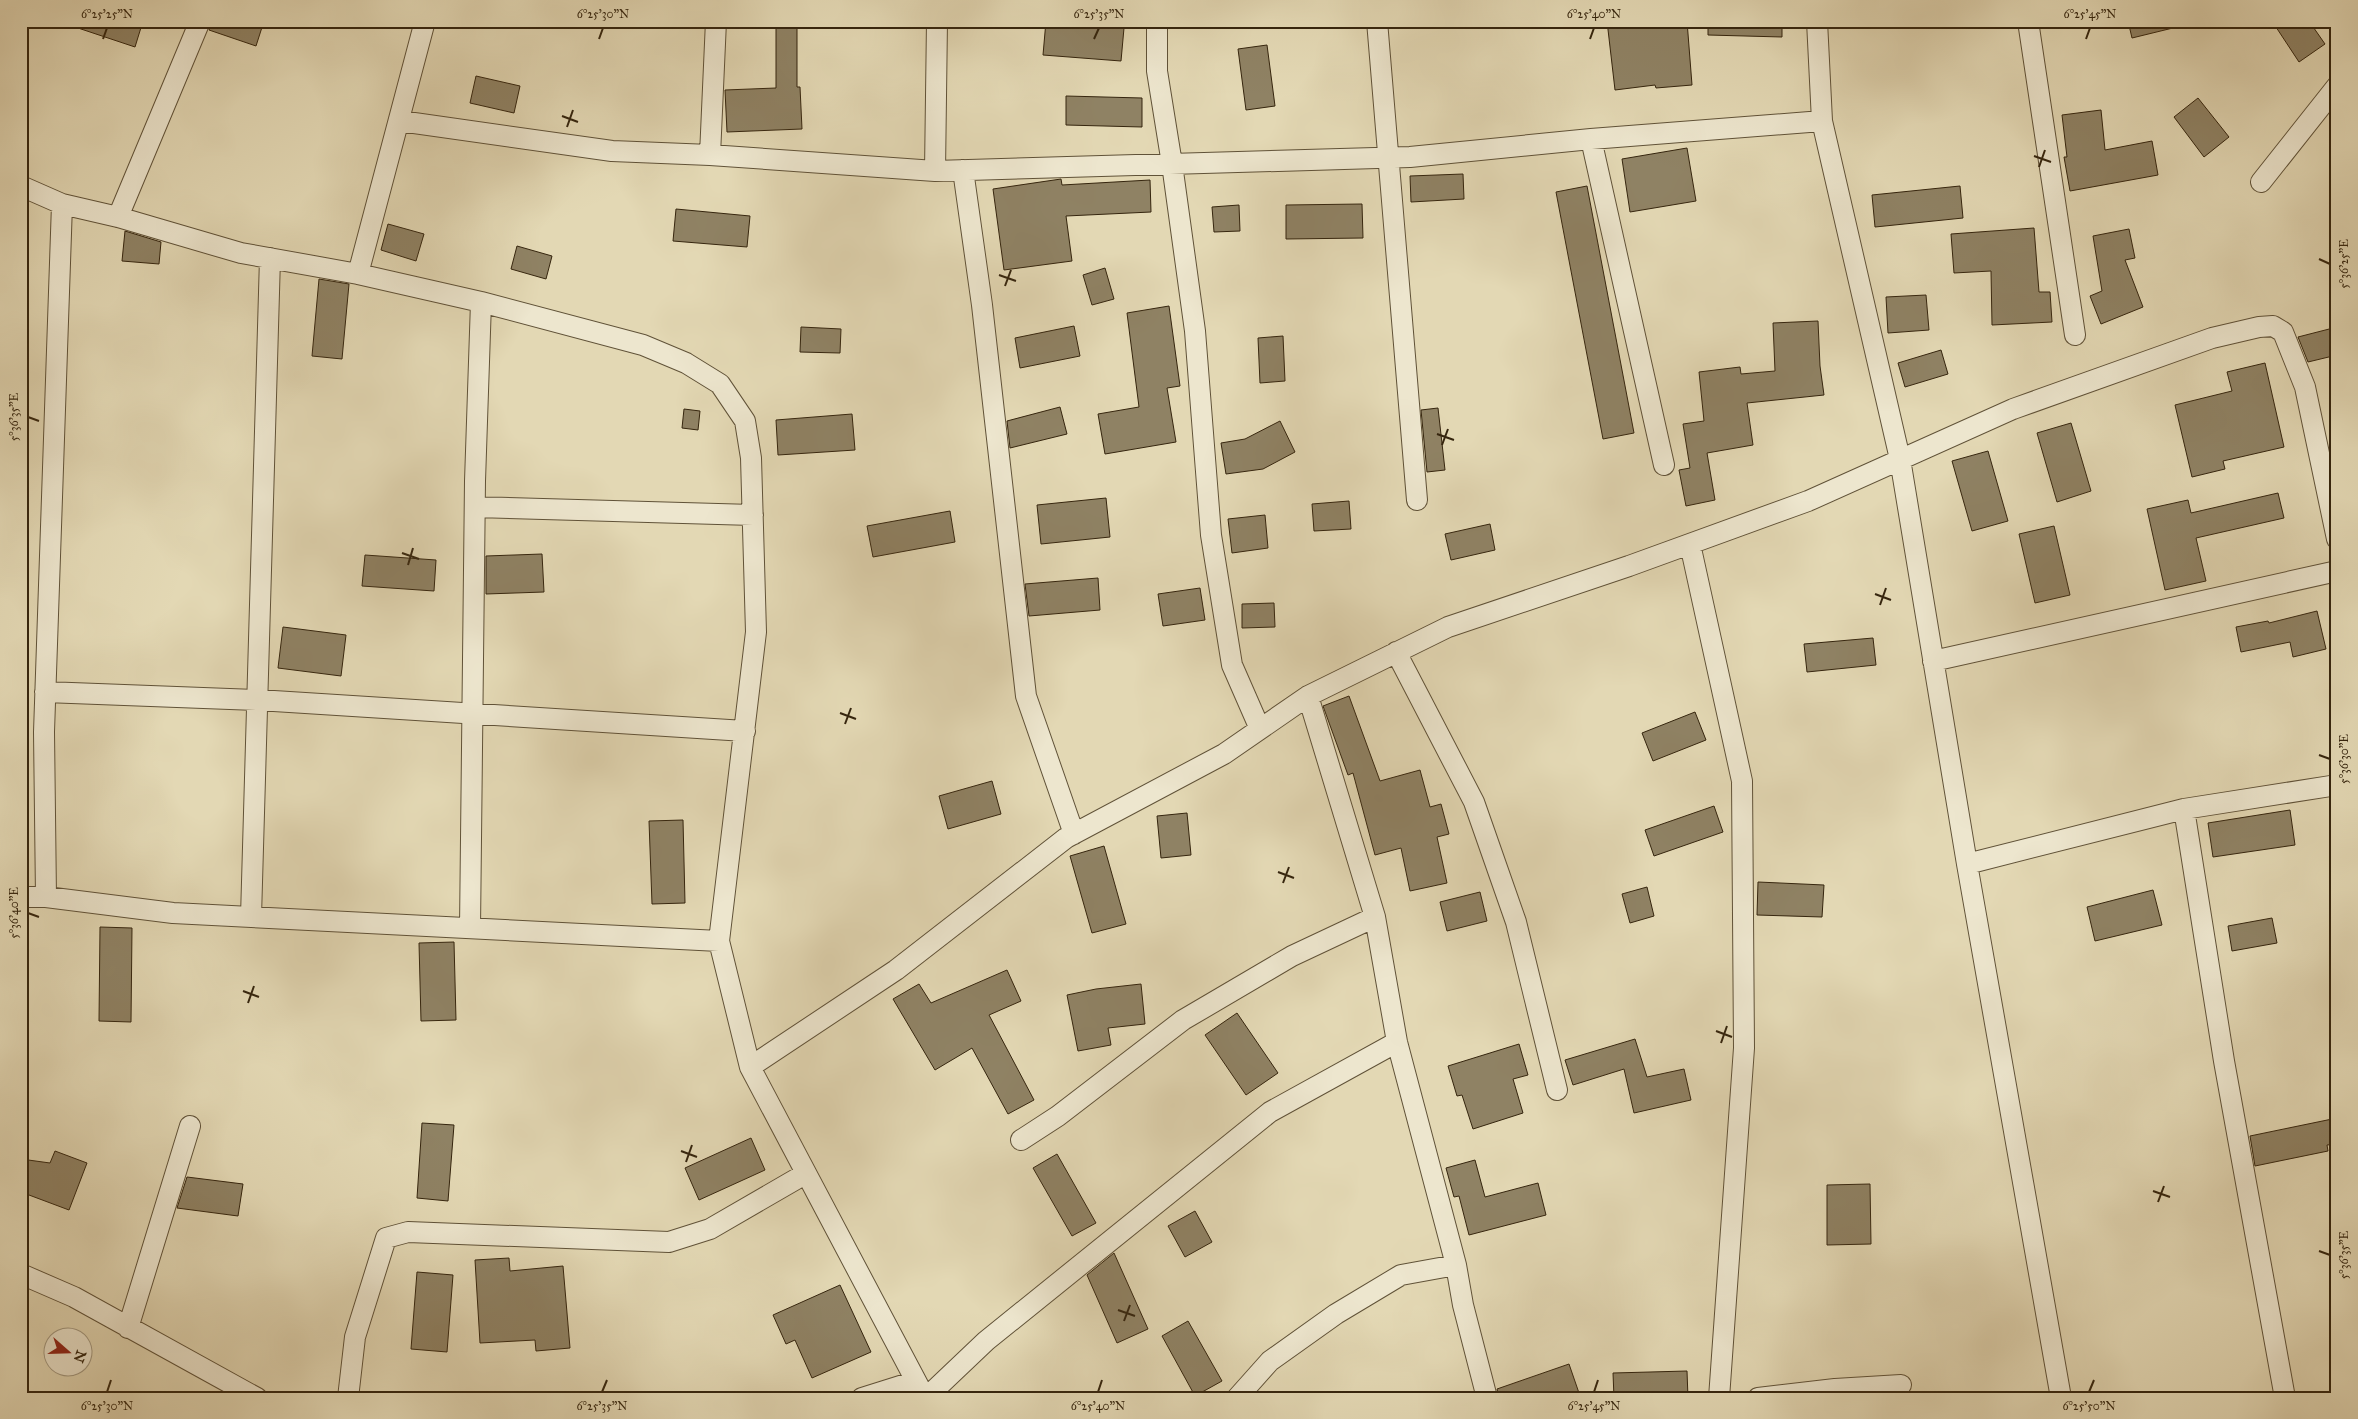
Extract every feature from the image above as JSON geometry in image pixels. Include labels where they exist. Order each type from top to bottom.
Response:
[{"type":"street","points":[[118,217],[200,21]]},
{"type":"street","points":[[358,274],[425,21]]},
{"type":"street","points":[[710,155],[716,21]]},
{"type":"street","points":[[934,171],[937,21]]},
{"type":"street","points":[[1157,21],[1157,71],[1195,331],[1212,535],[1232,664],[1260,729]]},
{"type":"street","points":[[1377,21],[1417,500]]},
{"type":"street","points":[[1818,21],[1822,121],[1900,458],[1967,864],[2061,1398]]},
{"type":"street","points":[[2028,21],[2075,335]]},
{"type":"street","points":[[2261,182],[2337,86]]},
{"type":"street","points":[[400,121],[612,151],[710,155],[934,171],[1388,158],[1591,139],[1822,121]]},
{"type":"street","points":[[1591,139],[1664,464]]},
{"type":"street","points":[[963,170],[982,305],[1026,696],[1074,834]]},
{"type":"street","points":[[21,186],[62,204],[118,217],[241,253],[358,274],[481,302],[643,345],[686,363],[720,384],[745,421],[751,458],[756,632],[720,941],[750,1068],[922,1392]]},
{"type":"street","points":[[46,897],[45,692],[62,204]]},
{"type":"street","points":[[251,917],[270,258]]},
{"type":"street","points":[[470,928],[475,507],[481,302]]},
{"type":"street","points":[[750,1068],[896,970],[974,908],[1074,834],[1224,754],[1308,696],[1448,626],[1690,544],[1808,501],[1900,458],[2013,409],[2212,338],[2259,326],[2273,326],[2283,332],[2305,387],[2337,538]]},
{"type":"street","points":[[475,507],[753,514]]},
{"type":"street","points":[[1690,544],[1742,781],[1744,1048],[1720,1398]]},
{"type":"street","points":[[1933,661],[2337,572]]},
{"type":"street","points":[[1396,652],[1474,802],[1516,922],[1557,1090]]},
{"type":"street","points":[[45,692],[258,700],[744,731]]},
{"type":"street","points":[[1308,696],[1376,917],[1398,1042],[1456,1264],[1462,1305],[1487,1398]]},
{"type":"street","points":[[1967,864],[2184,809],[2337,784]]},
{"type":"street","points":[[2184,809],[2224,1061],[2285,1398]]},
{"type":"street","points":[[21,897],[46,897],[172,913],[720,941]]},
{"type":"street","points":[[1021,1140],[1058,1116],[1183,1020],[1292,956],[1376,917]]},
{"type":"street","points":[[862,1398],[922,1392],[1270,1112],[1398,1042]]},
{"type":"street","points":[[128,1328],[190,1126]]},
{"type":"street","points":[[348,1398],[355,1337],[386,1238],[408,1232],[669,1242],[710,1230],[805,1174]]},
{"type":"street","points":[[1236,1398],[1270,1361],[1336,1314],[1401,1275],[1456,1264]]},
{"type":"street","points":[[21,1274],[74,1297],[257,1398]]},
{"type":"street","points":[[1758,1398],[1835,1389],[1901,1385]]},
{"type":"building","points":[[66,21],[143,21],[135,47],[66,24]]},
{"type":"building","points":[[212,21],[264,21],[256,46],[209,30]]},
{"type":"building","points":[[776,21],[797,21],[797,87],[800,87],[802,129],[727,132],[725,90],[776,88]]},
{"type":"building","points":[[1046,21],[1124,28],[1121,61],[1043,55]]},
{"type":"building","points":[[1607,21],[1687,21],[1692,85],[1656,88],[1655,85],[1615,90]]},
{"type":"building","points":[[1708,21],[1782,21],[1782,37],[1708,35]]},
{"type":"building","points":[[2128,21],[2177,21],[2177,27],[2132,38]]},
{"type":"building","points":[[2272,21],[2309,21],[2325,44],[2299,62]]},
{"type":"building","points":[[1267,45],[1275,106],[1246,110],[1238,49]]},
{"type":"building","points":[[476,76],[520,86],[514,113],[470,103]]},
{"type":"building","points":[[1066,96],[1142,98],[1142,127],[1066,125]]},
{"type":"building","points":[[2198,98],[2229,137],[2204,157],[2174,117]]},
{"type":"building","points":[[2101,110],[2105,150],[2152,141],[2158,175],[2070,191],[2064,157],[2067,157],[2062,115]]},
{"type":"building","points":[[1687,148],[1696,201],[1630,212],[1622,159]]},
{"type":"building","points":[[1463,174],[1464,199],[1411,202],[1410,176]]},
{"type":"building","points":[[1061,179],[1062,185],[1150,180],[1151,212],[1066,216],[1072,261],[1004,270],[993,189]]},
{"type":"building","points":[[1587,186],[1634,433],[1603,439],[1556,192]]},
{"type":"building","points":[[1960,186],[1963,218],[1875,227],[1872,195]]},
{"type":"building","points":[[1362,204],[1363,238],[1286,239],[1286,205]]},
{"type":"building","points":[[1239,205],[1240,231],[1214,232],[1212,207]]},
{"type":"building","points":[[676,209],[750,216],[747,247],[673,241]]},
{"type":"building","points":[[388,224],[424,234],[416,261],[381,250]]},
{"type":"building","points":[[2034,228],[2039,292],[2050,292],[2052,322],[1992,325],[1991,271],[1954,273],[1951,234]]},
{"type":"building","points":[[2129,229],[2135,258],[2125,260],[2143,307],[2101,324],[2090,296],[2102,291],[2093,236]]},
{"type":"building","points":[[125,231],[161,242],[159,264],[122,261]]},
{"type":"building","points":[[517,246],[552,256],[546,279],[511,269]]},
{"type":"building","points":[[1105,268],[1114,299],[1092,305],[1083,275]]},
{"type":"building","points":[[319,279],[349,284],[342,359],[312,356]]},
{"type":"building","points":[[1926,295],[1929,330],[1888,333],[1886,297]]},
{"type":"building","points":[[1169,306],[1180,386],[1167,388],[1176,442],[1105,454],[1098,414],[1139,407],[1127,313]]},
{"type":"building","points":[[1818,321],[1820,366],[1824,395],[1747,403],[1753,445],[1707,453],[1715,500],[1686,506],[1679,470],[1690,468],[1683,424],[1704,421],[1699,372],[1740,367],[1741,374],[1775,371],[1773,323]]},
{"type":"building","points":[[1074,326],[1080,356],[1020,368],[1015,338]]},
{"type":"building","points":[[801,327],[841,329],[840,353],[800,352]]},
{"type":"building","points":[[2337,327],[2337,355],[2308,362],[2298,337]]},
{"type":"building","points":[[1283,336],[1285,381],[1260,383],[1258,338]]},
{"type":"building","points":[[1941,350],[1948,374],[1905,387],[1898,363]]},
{"type":"building","points":[[2265,363],[2284,447],[2223,461],[2225,469],[2192,477],[2175,405],[2232,391],[2227,372]]},
{"type":"building","points":[[1060,407],[1067,434],[1010,448],[1007,421]]},
{"type":"building","points":[[1438,408],[1445,470],[1427,472],[1421,410]]},
{"type":"building","points":[[684,409],[700,411],[698,430],[682,428]]},
{"type":"building","points":[[852,414],[855,450],[778,455],[776,420]]},
{"type":"building","points":[[1280,421],[1295,452],[1263,469],[1226,474],[1221,443],[1245,439]]},
{"type":"building","points":[[2071,423],[2091,491],[2057,502],[2037,433]]},
{"type":"building","points":[[1988,451],[2008,521],[1972,531],[1952,461]]},
{"type":"building","points":[[2278,493],[2284,518],[2196,538],[2206,581],[2165,590],[2147,509],[2188,500],[2191,513]]},
{"type":"building","points":[[1106,498],[1110,537],[1041,544],[1037,505]]},
{"type":"building","points":[[1349,501],[1351,529],[1314,531],[1312,504]]},
{"type":"building","points":[[950,511],[955,542],[873,557],[867,526]]},
{"type":"building","points":[[1265,515],[1268,548],[1232,553],[1228,519]]},
{"type":"building","points":[[1490,524],[1495,550],[1451,560],[1445,534]]},
{"type":"building","points":[[2054,526],[2070,595],[2035,603],[2019,534]]},
{"type":"building","points":[[542,554],[544,592],[486,594],[486,556]]},
{"type":"building","points":[[365,555],[436,560],[434,591],[362,586]]},
{"type":"building","points":[[1098,578],[1100,610],[1029,616],[1025,584]]},
{"type":"building","points":[[1200,588],[1205,620],[1163,626],[1158,594]]},
{"type":"building","points":[[1274,603],[1275,627],[1242,628],[1242,604]]},
{"type":"building","points":[[2317,611],[2326,649],[2293,657],[2290,642],[2241,652],[2236,627],[2268,621],[2269,623]]},
{"type":"building","points":[[283,627],[346,635],[341,676],[278,668]]},
{"type":"building","points":[[1873,638],[1876,665],[1807,672],[1804,644]]},
{"type":"building","points":[[1349,696],[1380,781],[1420,770],[1430,807],[1441,804],[1449,834],[1437,837],[1447,883],[1410,891],[1401,848],[1375,855],[1353,773],[1348,775],[1323,706]]},
{"type":"building","points":[[1695,712],[1706,740],[1653,761],[1642,733]]},
{"type":"building","points":[[992,781],[1001,814],[948,829],[939,796]]},
{"type":"building","points":[[1714,806],[1723,832],[1654,856],[1645,830]]},
{"type":"building","points":[[2290,810],[2295,845],[2213,857],[2208,823]]},
{"type":"building","points":[[1187,813],[1191,855],[1161,858],[1157,816]]},
{"type":"building","points":[[683,820],[685,903],[652,904],[649,821]]},
{"type":"building","points":[[1104,846],[1126,924],[1092,933],[1070,856]]},
{"type":"building","points":[[1758,882],[1824,885],[1822,917],[1757,915]]},
{"type":"building","points":[[1647,887],[1654,916],[1630,923],[1622,894]]},
{"type":"building","points":[[2153,890],[2162,925],[2095,941],[2087,907]]},
{"type":"building","points":[[1480,892],[1487,921],[1447,931],[1440,902]]},
{"type":"building","points":[[2272,918],[2277,943],[2232,951],[2228,926]]},
{"type":"building","points":[[100,927],[132,928],[131,1022],[99,1021]]},
{"type":"building","points":[[454,942],[456,1020],[421,1021],[419,943]]},
{"type":"building","points":[[1007,970],[1021,1001],[989,1015],[1034,1100],[1008,1114],[972,1048],[935,1070],[893,999],[919,984],[931,1003]]},
{"type":"building","points":[[1141,984],[1145,1024],[1108,1028],[1111,1045],[1078,1051],[1067,995],[1096,989]]},
{"type":"building","points":[[1237,1013],[1278,1073],[1246,1095],[1205,1035]]},
{"type":"building","points":[[1635,1039],[1647,1077],[1684,1069],[1691,1100],[1634,1113],[1624,1069],[1573,1085],[1565,1060]]},
{"type":"building","points":[[1519,1044],[1528,1075],[1513,1079],[1523,1113],[1473,1129],[1462,1095],[1457,1096],[1448,1066]]},
{"type":"building","points":[[2337,1118],[2337,1144],[2327,1145],[2328,1151],[2255,1166],[2250,1136]]},
{"type":"building","points":[[422,1123],[454,1125],[448,1201],[417,1198]]},
{"type":"building","points":[[751,1138],[765,1170],[699,1200],[685,1168]]},
{"type":"building","points":[[55,1151],[87,1163],[69,1210],[21,1192],[21,1159],[50,1163]]},
{"type":"building","points":[[1057,1154],[1096,1223],[1072,1236],[1033,1168]]},
{"type":"building","points":[[1475,1160],[1485,1197],[1538,1183],[1546,1215],[1469,1235],[1459,1196],[1454,1197],[1446,1168]]},
{"type":"building","points":[[187,1177],[243,1184],[238,1216],[177,1208]]},
{"type":"building","points":[[1870,1184],[1871,1244],[1827,1245],[1827,1185]]},
{"type":"building","points":[[1195,1211],[1212,1242],[1185,1257],[1168,1226]]},
{"type":"building","points":[[1114,1253],[1148,1329],[1117,1343],[1087,1275]]},
{"type":"building","points":[[509,1258],[510,1271],[563,1266],[570,1348],[536,1351],[535,1340],[480,1343],[475,1260]]},
{"type":"building","points":[[417,1272],[453,1275],[447,1352],[411,1349]]},
{"type":"building","points":[[840,1285],[871,1352],[812,1378],[795,1340],[786,1344],[773,1315]]},
{"type":"building","points":[[1188,1321],[1222,1381],[1195,1396],[1162,1336]]},
{"type":"building","points":[[1569,1364],[1579,1393],[1567,1398],[1499,1398],[1497,1389]]},
{"type":"building","points":[[1687,1371],[1688,1398],[1614,1398],[1613,1373]]}]
